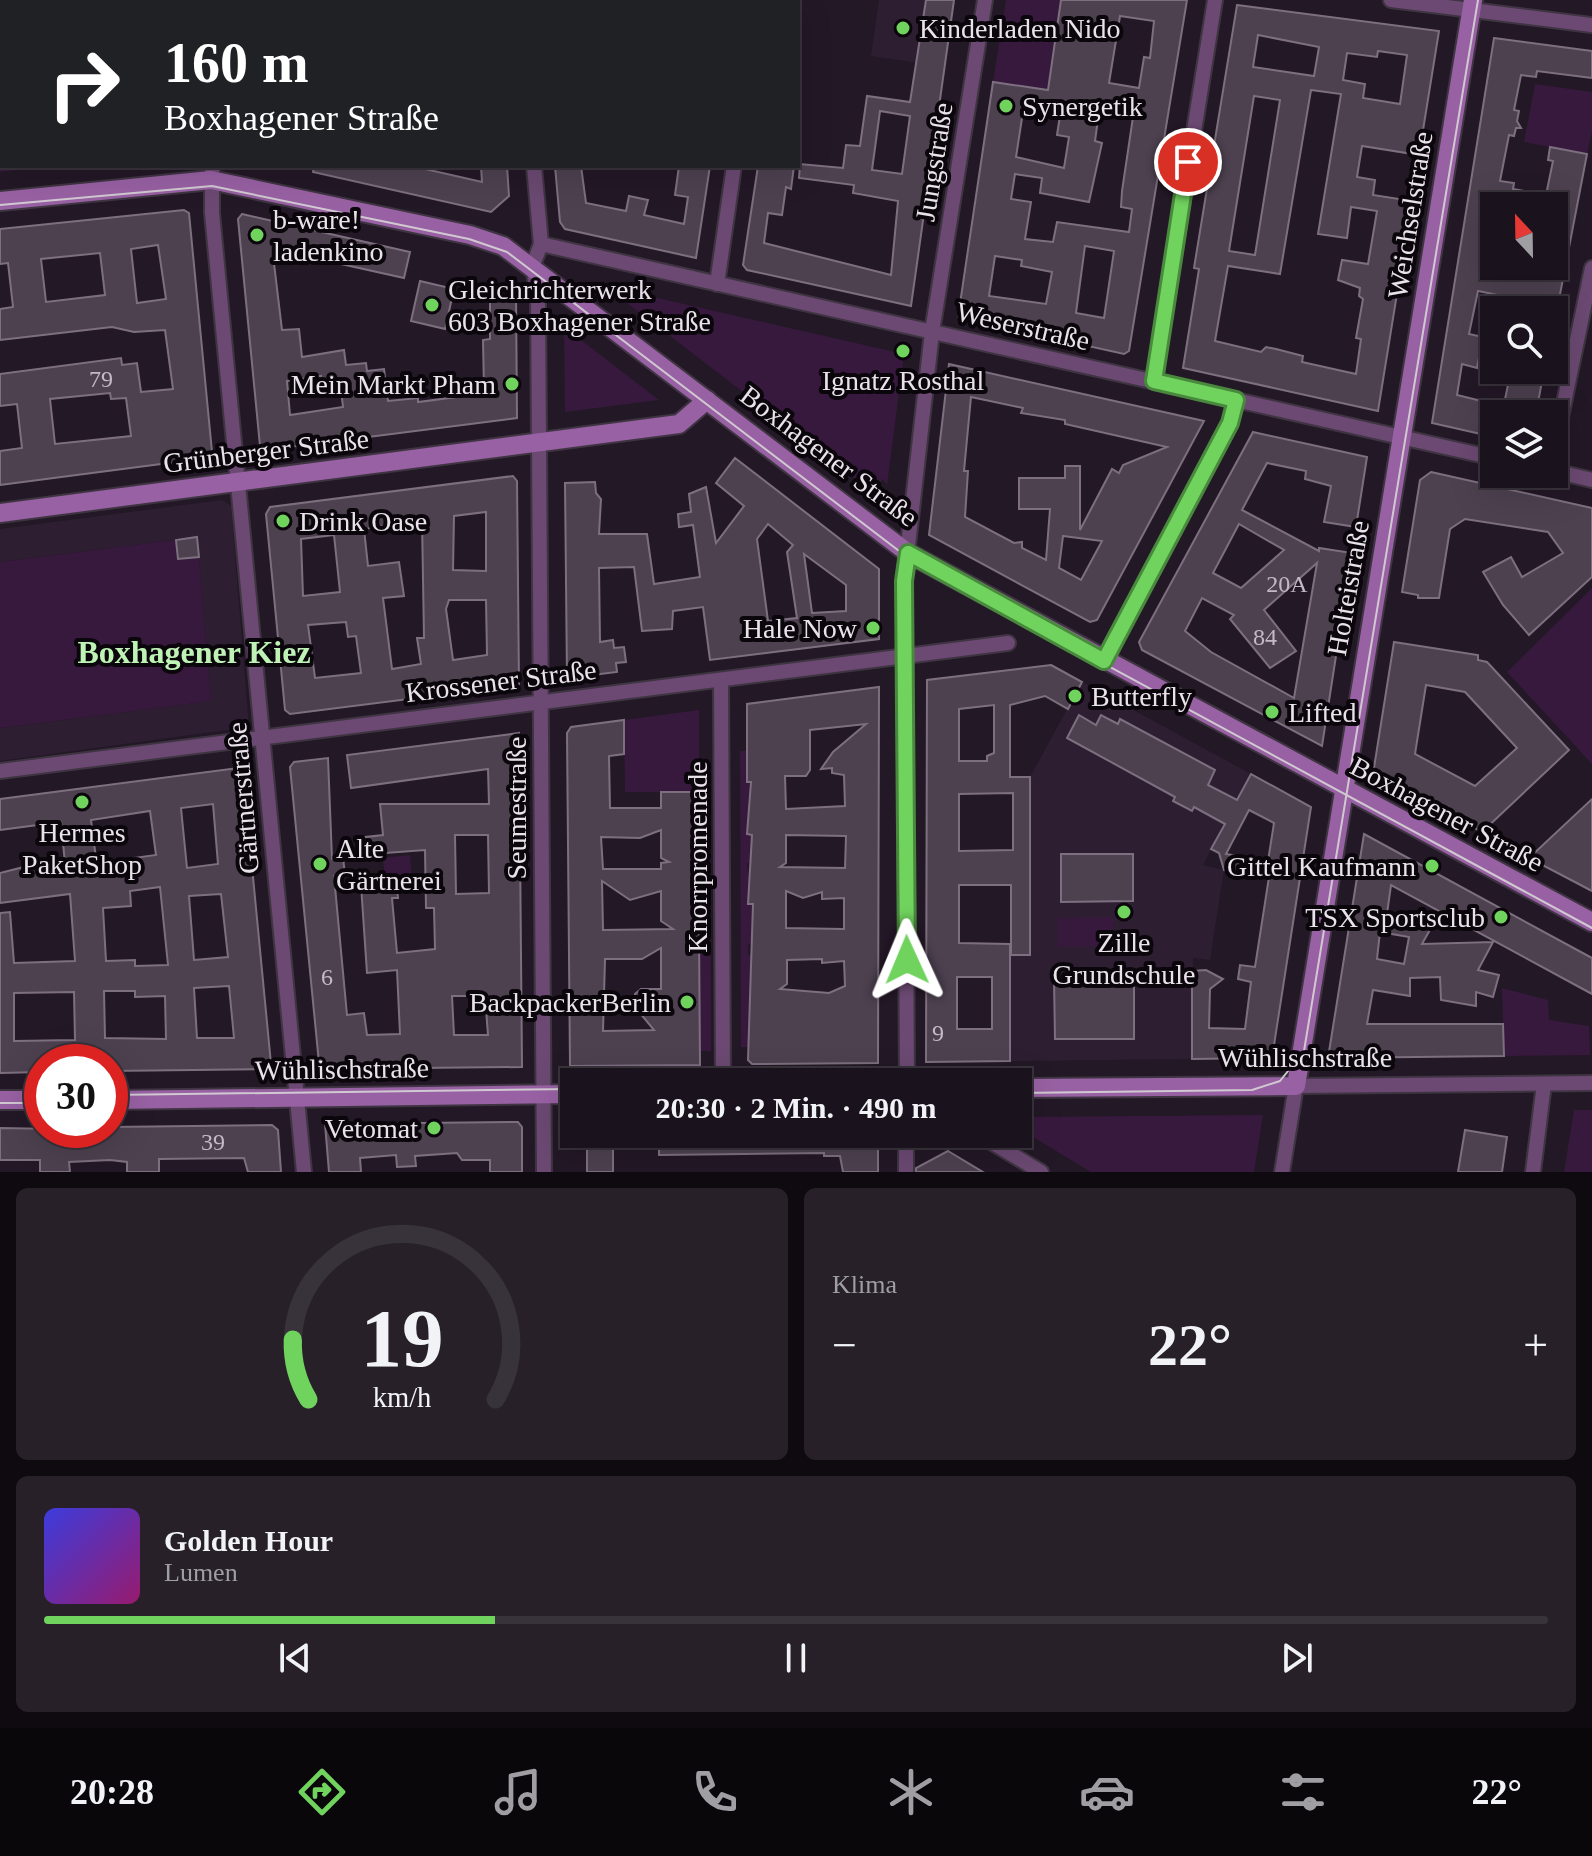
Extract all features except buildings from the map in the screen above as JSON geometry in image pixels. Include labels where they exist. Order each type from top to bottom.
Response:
[{"type":"street","name":"Jungstraße","points":[[907,1068],[904,581],[932,332],[985,0]]},
{"type":"street","points":[[1154,381],[1215,0]]},
{"type":"street","points":[[1391,0],[1472,5],[1592,25]]},
{"type":"street","name":"Weichselstraße","points":[[1402,439],[1472,5]]},
{"type":"street","points":[[533,265],[541,244],[534,168]]},
{"type":"street","points":[[717,284],[734,168]]},
{"type":"street","name":"Boxhagener Straße","points":[[0,201],[212,173],[470,235],[503,246],[533,265],[908,553],[1342,790],[1592,922]]},
{"type":"street","name":"Gärtnerstraße","points":[[212,173],[304,1172]]},
{"type":"street","name":"Weserstraße","points":[[541,244],[1480,455]]},
{"type":"street","name":"Seumestraße","points":[[533,265],[538,299],[544,1172]]},
{"type":"street","points":[[1565,400],[1592,268]]},
{"type":"street","name":"Grünberger Straße","points":[[0,513],[679,424],[707,400]]},
{"type":"street","points":[[1104,661],[1230,423],[1236,400]]},
{"type":"street","name":"Holteistraße","points":[[1282,1172],[1342,790],[1402,439]]},
{"type":"street","points":[[1568,474],[1592,480]]},
{"type":"street","name":"Krossener Straße","points":[[0,771],[1008,643]]},
{"type":"street","name":"Knorrpromenade","points":[[721,680],[723,1068]]},
{"type":"street","name":"Wühlischstraße","points":[[1032,1088],[1592,1083]]},
{"type":"street","points":[[1533,1172],[1544,1084]]},
{"type":"street","name":"Wühlischstraße","points":[[128,1100],[560,1094]]},
{"type":"street","points":[[0,1100],[24,1100]]},
{"type":"street","points":[[906,1148],[906,1172]]},
{"type":"street","points":[[1001,1148],[1041,1172]]},
{"type":"shaded area","name":"Kinderladen Nido","points":[[879,0],[936,0],[926,64],[871,56]]},
{"type":"shaded area","points":[[1006,0],[1061,0],[1047,90],[993,82]]},
{"type":"shaded area","points":[[1535,84],[1592,92],[1592,131],[1587,154],[1524,142]]},
{"type":"shaded area","points":[[0,168],[34,168],[0,172]]},
{"type":"shaded area","points":[[605,286],[904,354],[887,485],[883,479],[878,485],[878,496]]},
{"type":"shaded area","points":[[564,327],[659,400],[565,412]]},
{"type":"shaded area","points":[[222,500],[231,506],[249,727],[0,761],[0,728],[211,701],[197,537],[0,562],[0,529]]},
{"type":"shaded area","points":[[197,537],[211,701],[0,728],[0,562]]},
{"type":"shaded area","points":[[1592,588],[1592,764],[1507,672]]},
{"type":"shaded area","name":"Zille Grundschule","points":[[1082,682],[1251,774],[1203,865],[1224,870],[1210,960],[1193,958],[1192,1059],[1010,1061],[1010,955],[1030,954],[1030,777]]},
{"type":"shaded area","points":[[699,710],[699,791],[710,792],[711,1051],[700,1051],[700,1037],[696,1037],[700,1017],[700,955],[695,905],[699,905],[699,893],[695,893],[699,862],[695,862],[695,834],[699,833],[695,792],[625,792],[624,720]]},
{"type":"shaded area","points":[[740,751],[751,751],[747,834],[752,835],[751,862],[747,863],[748,873],[756,874],[751,893],[748,893],[748,904],[753,904],[752,943],[748,944],[748,955],[752,955],[750,1047],[741,1047]]},
{"type":"shaded area","points":[[410,855],[412,879],[385,882],[383,858]]},
{"type":"shaded area","points":[[1113,917],[1113,946],[1058,947],[1058,918]]},
{"type":"shaded area","points":[[1502,988],[1548,1000],[1549,1020],[1589,1026],[1590,1055],[1504,1056]]},
{"type":"shaded area","points":[[1574,1110],[1592,1110],[1592,1172],[1564,1172]]},
{"type":"shaded area","points":[[1263,1115],[1254,1172],[1091,1172],[1032,1136],[1032,1117]]},
{"type":"tram line","points":[[1032,1093],[1252,1090],[1280,1081],[1304,1051],[1478,0]]},
{"type":"tram line","points":[[0,205],[212,186],[469,239],[507,252],[907,557],[1592,928]]},
{"type":"tram line","points":[[128,1095],[560,1089]]},
{"type":"tram line","points":[[0,1103],[24,1103]]},
{"type":"place","name":"Kinderladen Nido","points":[[903,28]]},
{"type":"place","name":"Synergetik","points":[[1006,106]]},
{"type":"place","name":"b-ware! ladenkino","points":[[257,235]]},
{"type":"place","name":"Gleichrichterwerk 603 Boxhagener Straße","points":[[432,305]]},
{"type":"place","name":"Ignatz Rosthal","points":[[903,351]]},
{"type":"place","name":"Mein Markt Pham","points":[[512,384]]},
{"type":"place","name":"Drink Oase","points":[[283,521]]},
{"type":"place","name":"Hale Now","points":[[873,628]]},
{"type":"place","name":"Butterfly","points":[[1075,696]]},
{"type":"place","name":"Lifted","points":[[1272,712]]},
{"type":"place","name":"Hermes PaketShop","points":[[82,802]]},
{"type":"place","name":"Alte Gärtnerei","points":[[320,864]]},
{"type":"place","name":"Gittel Kaufmann","points":[[1432,866]]},
{"type":"place","name":"Zille Grundschule","points":[[1124,912]]},
{"type":"place","name":"TSX Sportsclub","points":[[1501,917]]},
{"type":"place","name":"BackpackerBerlin","points":[[687,1002]]},
{"type":"place","name":"Vetomat","points":[[434,1128]]},
{"type":"district","name":"Boxhagener Kiez","points":[[194,652]]},
{"type":"route","points":[[907,960],[904,581],[908,553],[1104,661],[1230,423],[1236,400],[1154,381],[1188,162]]}]
